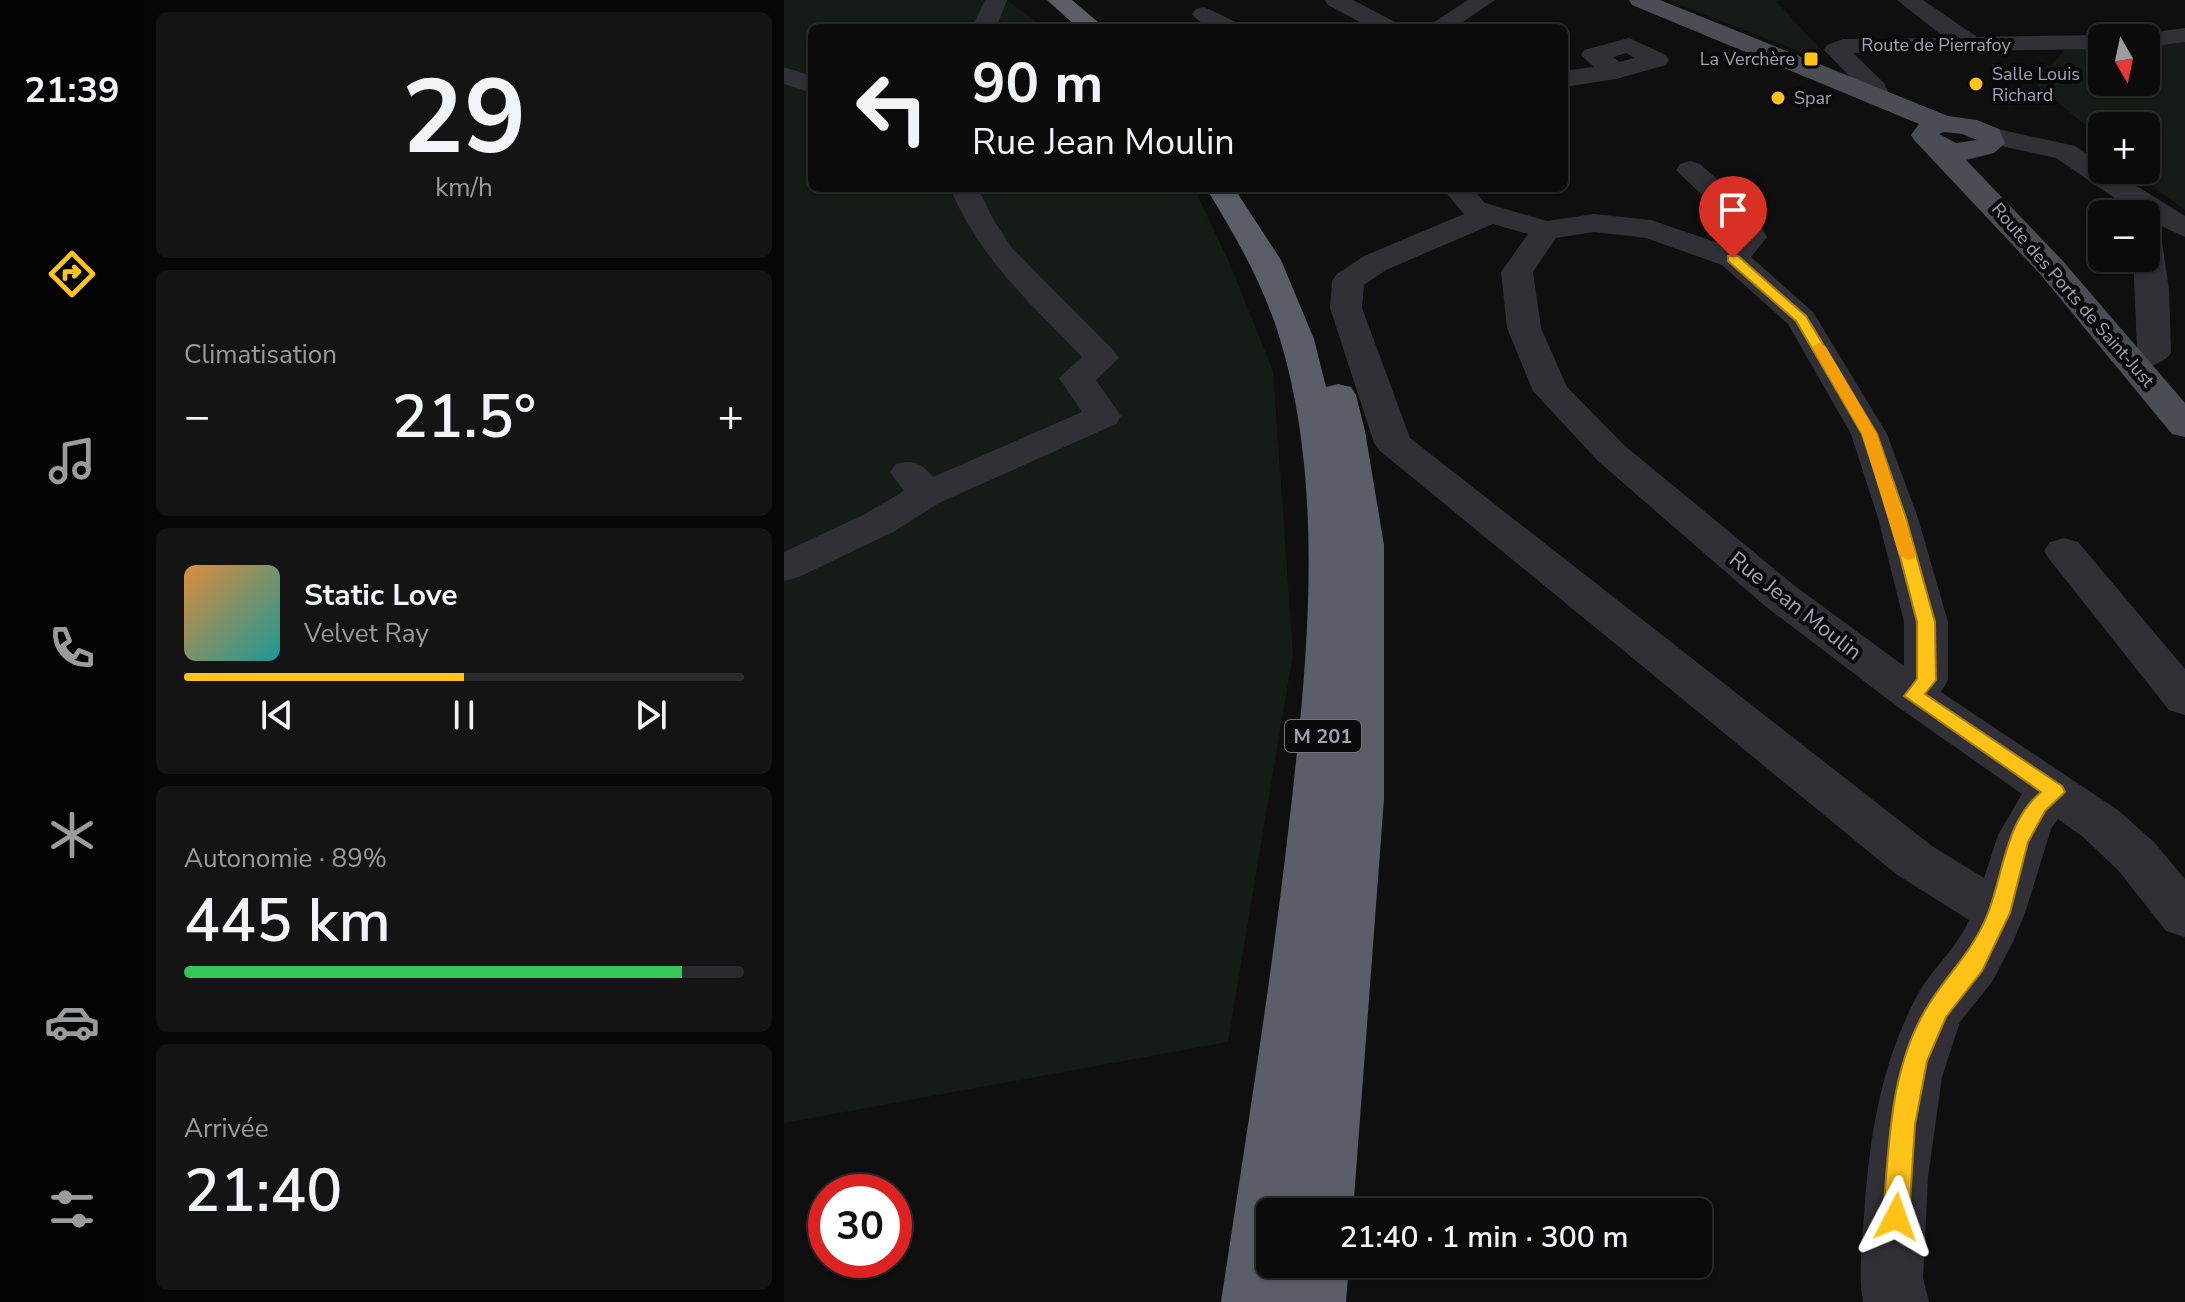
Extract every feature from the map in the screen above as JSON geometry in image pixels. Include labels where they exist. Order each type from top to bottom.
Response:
[{"type":"highway","points":[[1043,0],[1070,24]]},
{"type":"highway","points":[[1058,0],[1088,24]]},
{"type":"highway","name":"M 201","points":[[1223,192],[1269,266],[1300,346],[1317,426],[1328,569],[1325,716],[1303,938],[1254,1302]]},
{"type":"highway","name":"M 201","points":[[1248,192],[1301,278],[1327,347],[1347,431],[1364,545],[1360,799],[1323,1198]]},
{"type":"highway","points":[[1313,1302],[1316,1278]]},
{"type":"main road","points":[[1640,0],[1878,98],[1960,143]]},
{"type":"main road","points":[[1836,80],[1960,143]]},
{"type":"main road","name":"Route des Ports de Saint-Just","points":[[1960,143],[2185,426]]},
{"type":"street","points":[[986,24],[996,0]]},
{"type":"street","points":[[1336,0],[1381,24]]},
{"type":"street","points":[[1444,24],[1484,0]]},
{"type":"street","points":[[1908,0],[1970,44]]},
{"type":"street","points":[[1204,14],[1223,24]]},
{"type":"street","points":[[2160,38],[2185,35]]},
{"type":"street","name":"Route de Pierrafoy","points":[[1878,98],[1875,88],[1836,50],[1843,46],[2088,42]]},
{"type":"street","points":[[1568,78],[1616,71]]},
{"type":"street","points":[[784,75],[808,84]]},
{"type":"street","points":[[1960,143],[2065,152],[2123,200]]},
{"type":"street","points":[[1690,170],[1742,217],[1752,237],[1733,258]]},
{"type":"street","points":[[784,568],[879,523],[918,483],[1103,416],[1077,378],[1102,358],[1001,254],[978,219],[966,192]]},
{"type":"street","points":[[1460,192],[1475,209],[1488,215],[1546,230],[1594,223],[1651,229],[1733,258],[1801,319],[1869,434],[1898,518],[1926,622],[1926,680],[1914,696]]},
{"type":"street","points":[[1488,215],[1375,263],[1348,281],[1346,308],[1393,443],[1914,860],[1999,913]]},
{"type":"street","points":[[2160,224],[2185,228]]},
{"type":"street","name":"Rue Jean Moulin","points":[[1546,230],[1517,272],[1524,328],[1551,391],[1611,453],[1780,596],[1914,696],[2101,824],[2136,856],[2185,916]]},
{"type":"street","points":[[2132,360],[2154,353],[2152,272]]},
{"type":"street","points":[[2064,551],[2185,699]]},
{"type":"street","points":[[1896,1302],[1891,1278],[1903,1125],[1915,1061],[1937,1011],[1974,964],[1999,913],[2018,842],[2038,806],[2055,792]]},
{"type":"shaded area","points":[[784,0],[1007,0],[1039,24],[808,24],[808,192],[1196,192],[1229,262],[1273,371],[1293,654],[1228,1042],[784,1123]]},
{"type":"shaded area","points":[[1667,0],[1782,0],[1776,1],[1818,46],[1816,58]]},
{"type":"shaded area","points":[[2185,39],[2185,210],[2150,184],[2160,184],[2160,112],[2088,112],[2088,127],[2027,76],[2052,64],[2066,48],[2088,47],[2088,96],[2160,96],[2160,42]]},
{"type":"slow traffic","points":[[1819,347],[1869,434],[1908,555]]},
{"type":"place","name":"La Verchère","points":[[1811,59]]},
{"type":"place","name":"Salle Louis Richard","points":[[1976,84]]},
{"type":"place","name":"Spar","points":[[1778,98]]},
{"type":"route","points":[[1733,258],[1801,319],[1869,434],[1898,518],[1926,622],[1926,680],[1914,696],[2055,792],[2038,806],[2018,842],[1999,913],[1974,964],[1937,1011],[1915,1061],[1903,1125],[1896,1217]]}]
